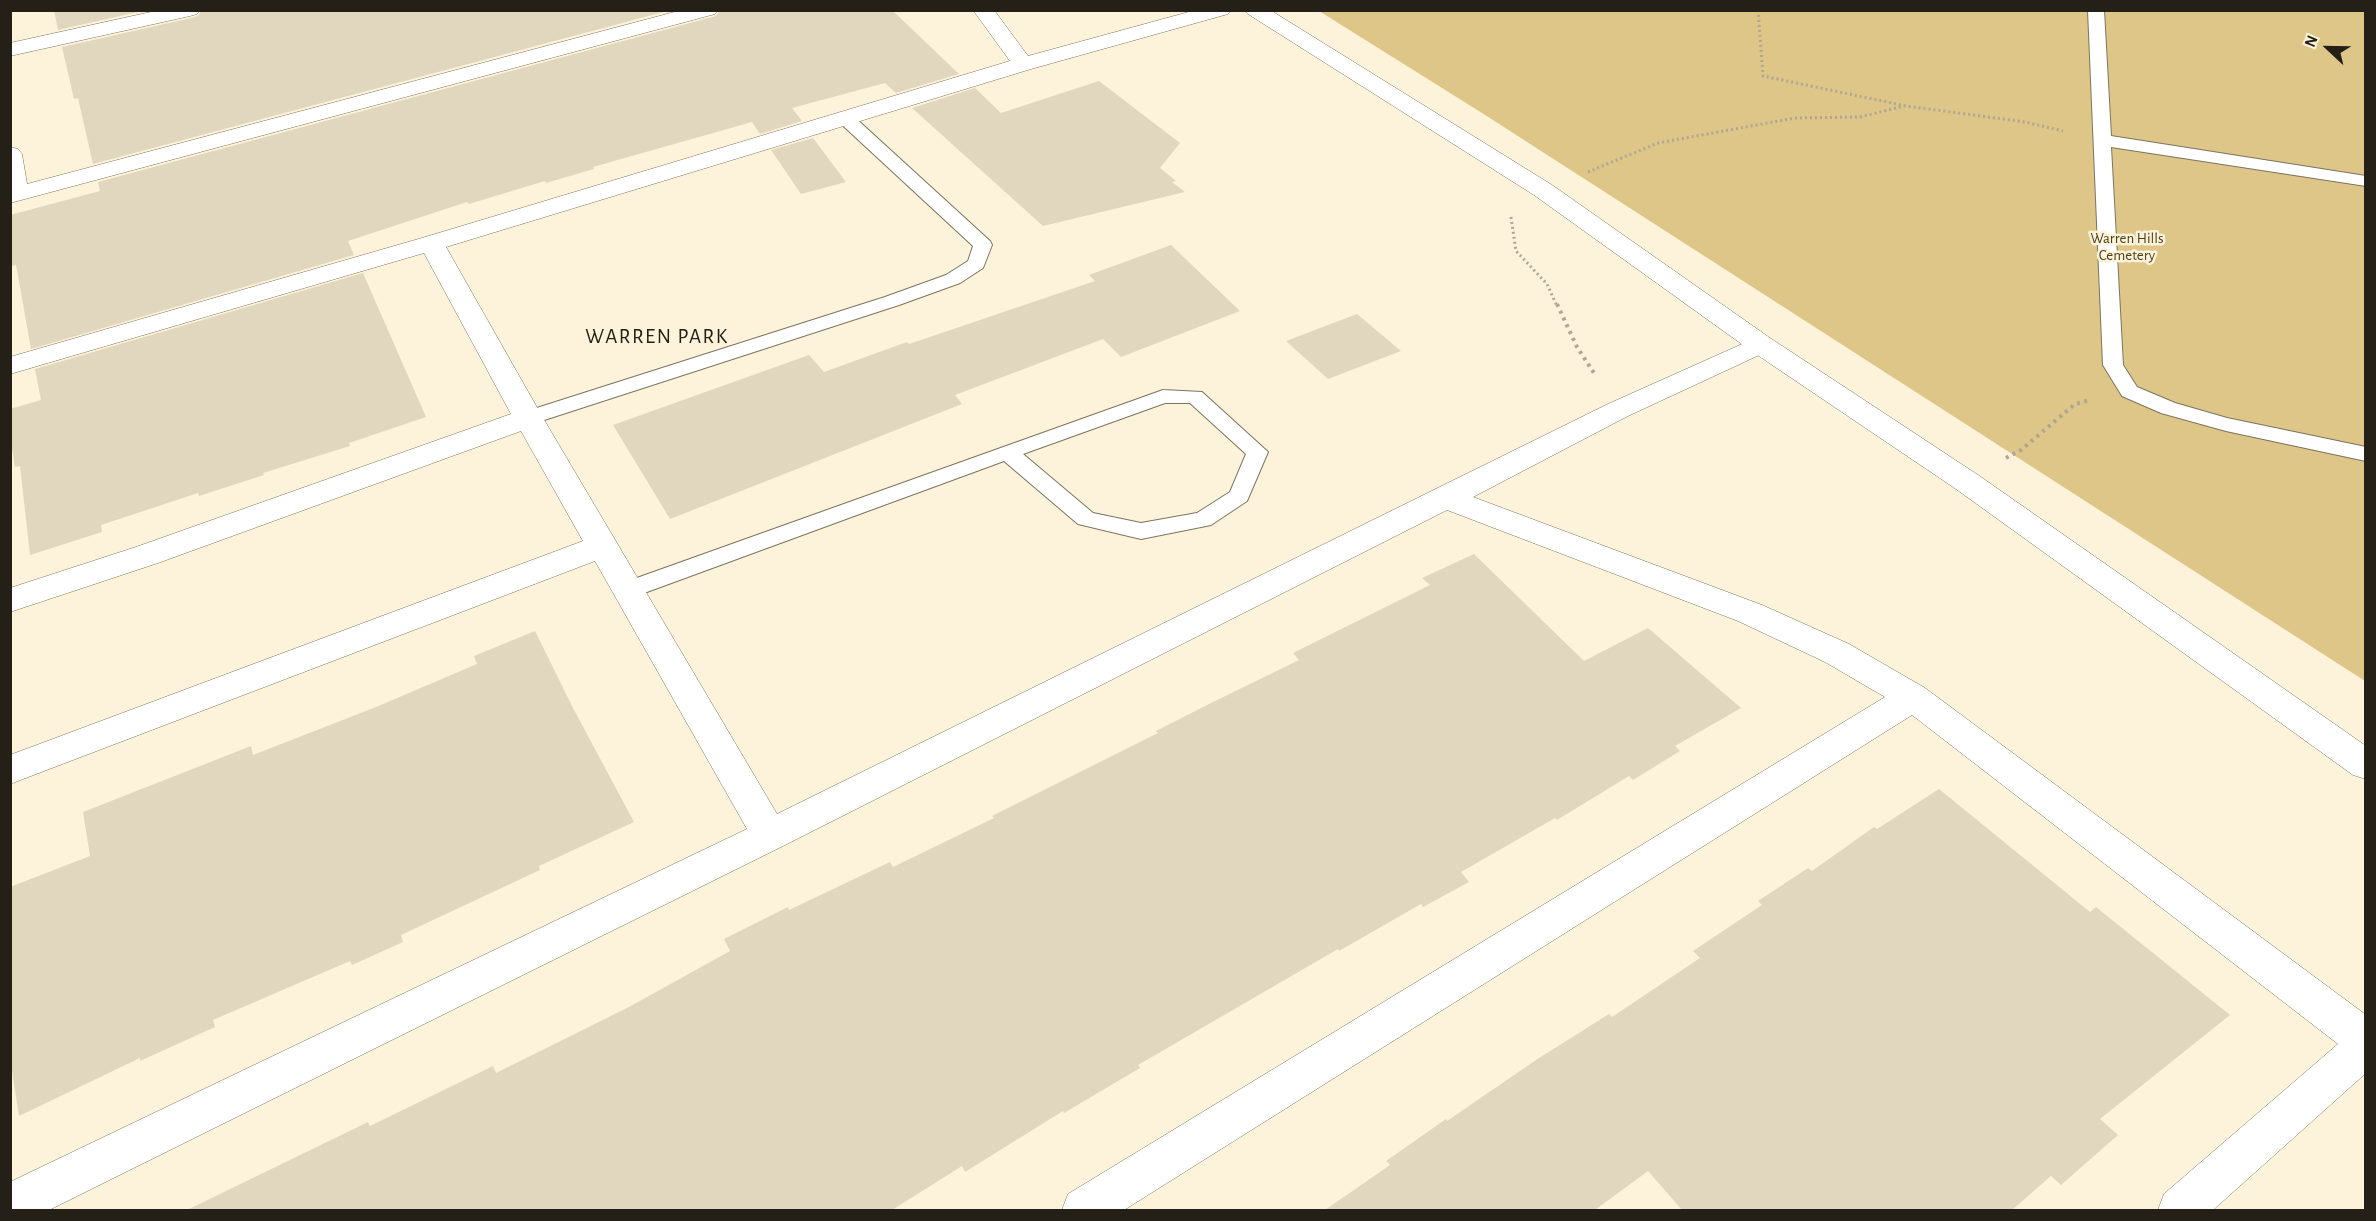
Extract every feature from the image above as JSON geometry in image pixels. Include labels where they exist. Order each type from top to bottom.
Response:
[{"type":"street","points":[[10,50],[190,10]]},
{"type":"street","points":[[10,153],[14,196],[708,10]]},
{"type":"street","points":[[983,10],[1023,64]]},
{"type":"street","points":[[10,366],[431,243],[1023,64],[1221,10]]},
{"type":"street","points":[[1255,10],[1543,190],[1760,344],[1967,482],[2366,765]]},
{"type":"street","points":[[431,243],[528,418],[770,835]]},
{"type":"street","points":[[10,1206],[770,835],[1618,410],[1760,344]]},
{"type":"street","points":[[10,600],[147,555],[528,418]]},
{"type":"street","points":[[1446,498],[1750,613],[1837,654],[1913,698],[2366,1040]]},
{"type":"street","points":[[10,770],[602,546]]},
{"type":"street","points":[[1083,1210],[1913,698]]},
{"type":"street","points":[[2180,1210],[2366,1046]]},
{"type":"lane","points":[[2096,10],[2113,365],[2129,391],[2168,408],[2216,422],[2366,454]]},
{"type":"lane","points":[[528,418],[892,301],[953,279],[976,264],[983,245],[845,118]]},
{"type":"lane","points":[[2102,140],[2366,182]]},
{"type":"lane","points":[[628,590],[1163,396],[1195,397],[1257,452],[1239,496],[1203,520],[1141,531],[1086,519],[1008,453]]},
{"type":"path","points":[[1758,10],[1763,76],[1906,106],[2025,122],[2102,140]]},
{"type":"path","points":[[1543,190],[1658,143],[1795,118],[1860,117],[1906,106]]},
{"type":"path","points":[[1502,165],[1516,251],[1546,284],[1577,346],[1618,410]]},
{"type":"path","points":[[1967,482],[2021,450],[2075,404],[2129,391]]},
{"type":"green space","name":"Warren Hills Cemetery","points":[[1319,11],[2365,11],[2365,681],[1482,113]]},
{"type":"building","points":[[54,10],[147,10],[58,30]]},
{"type":"building","points":[[202,10],[671,10],[93,164],[78,98],[74,99],[62,47],[191,18],[198,16]]},
{"type":"building","points":[[720,10],[892,10],[959,74],[896,93],[885,83],[792,108],[802,121],[760,134],[752,122],[593,167],[594,169],[546,183],[545,181],[469,204],[467,202],[348,241],[354,255],[31,349],[16,265],[10,266],[10,215],[100,191],[98,182],[716,16]]},
{"type":"building","points":[[1099,81],[1180,143],[1160,168],[1185,192],[1043,226],[912,108],[975,88],[1001,113]]},
{"type":"building","points":[[813,138],[846,182],[801,194],[771,150]]},
{"type":"building","points":[[1171,245],[1240,311],[1121,357],[1103,339],[955,395],[962,404],[670,519],[613,425],[809,355],[824,372],[907,342],[909,344],[1095,281],[1089,275]]},
{"type":"building","points":[[363,273],[426,417],[349,443],[350,446],[263,473],[264,475],[199,496],[198,493],[101,525],[102,532],[30,555],[20,466],[15,467],[10,436],[10,409],[41,400],[35,369]]},
{"type":"building","points":[[1357,314],[1401,351],[1328,379],[1286,341]]},
{"type":"building","points":[[1474,554],[1584,661],[1648,628],[1741,708],[1675,746],[1680,751],[1633,780],[1629,776],[1557,820],[1555,818],[1461,872],[1469,882],[1423,907],[1421,904],[1339,951],[1338,949],[1138,1065],[1140,1068],[1064,1113],[1063,1111],[965,1172],[962,1166],[892,1210],[187,1210],[368,1122],[370,1126],[493,1066],[496,1073],[629,1007],[730,951],[724,939],[788,907],[789,910],[890,862],[893,867],[994,818],[992,816],[1299,660],[1293,653],[1430,585],[1422,578]]},
{"type":"building","points":[[535,631],[634,822],[539,866],[540,870],[401,935],[403,942],[352,965],[350,961],[213,1020],[215,1027],[140,1061],[140,1058],[19,1116],[10,1058],[10,887],[90,856],[83,812],[251,746],[253,755],[376,707],[477,664],[474,656]]},
{"type":"building","points":[[1939,789],[2090,912],[2096,907],[2230,1015],[2100,1119],[2118,1135],[2061,1185],[2051,1176],[2012,1210],[1682,1210],[1648,1171],[1595,1210],[1325,1210],[1390,1165],[1386,1161],[1446,1119],[1447,1121],[1536,1060],[1609,1014],[1612,1017],[1700,958],[1693,951],[1762,905],[1758,901],[1808,868],[1812,871],[1874,827],[1877,829]]},
{"type":"district","name":"WARREN PARK","points":[[657,337]]}]
